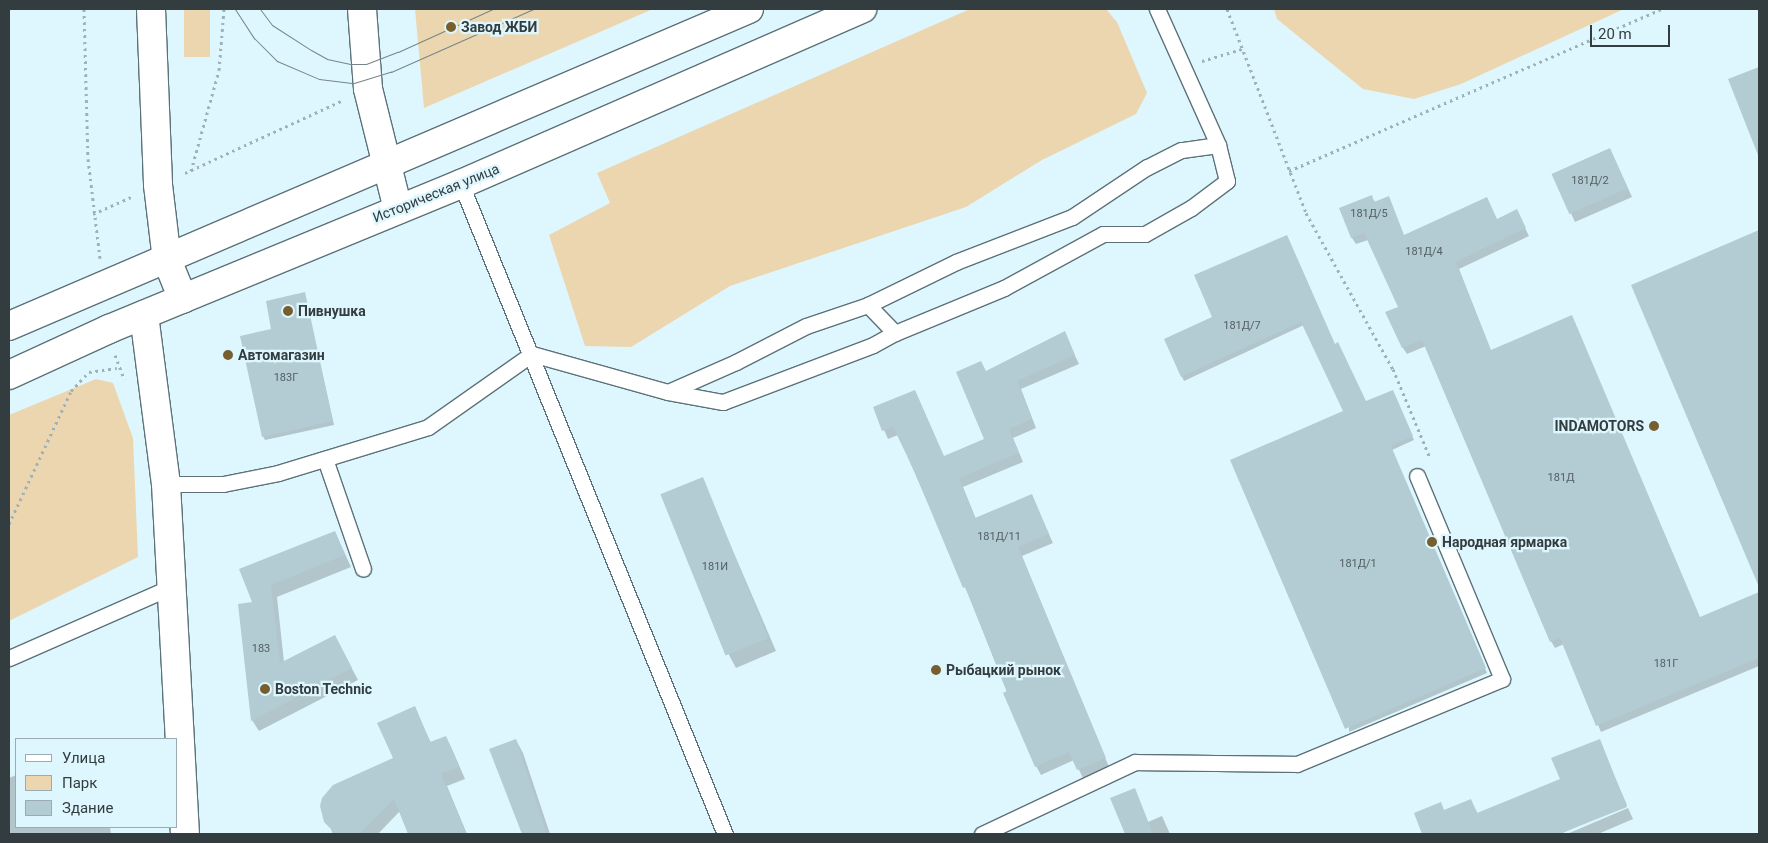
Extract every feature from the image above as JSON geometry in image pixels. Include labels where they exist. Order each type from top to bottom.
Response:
[{"type":"main road","points":[[151,9],[158,185],[167,260],[182,300]]},
{"type":"main road","points":[[362,9],[368,88],[398,209]]},
{"type":"main road","points":[[9,326],[167,260],[749,9]]},
{"type":"main road","name":"Историческая улица","points":[[9,375],[144,315],[461,184],[862,9]]},
{"type":"main road","points":[[144,315],[166,484],[185,834]]},
{"type":"lane","points":[[532,354],[668,392],[723,402],[873,345],[895,333],[1004,288],[1103,234],[1145,234],[1191,208],[1227,181],[1218,145],[1158,9]]},
{"type":"lane","points":[[668,392],[736,362],[806,326],[868,305],[956,262],[1072,217],[1147,167],[1181,150],[1218,145]]},
{"type":"lane","points":[[461,184],[532,354],[725,834]]},
{"type":"lane","points":[[868,305],[895,333]]},
{"type":"lane","points":[[166,484],[223,484],[278,473],[428,427],[532,354]]},
{"type":"lane","points":[[325,458],[363,569]]},
{"type":"lane","points":[[982,834],[1135,762],[1297,764],[1502,679],[1417,476]]},
{"type":"lane","points":[[9,658],[171,587]]},
{"type":"path","points":[[84,9],[93,214],[104,286]]},
{"type":"path","points":[[191,170],[219,70],[224,9]]},
{"type":"path","points":[[1227,9],[1306,213],[1393,369],[1431,461]]},
{"type":"path","points":[[1289,171],[1661,9]]},
{"type":"path","points":[[1184,67],[1242,49]]},
{"type":"path","points":[[93,214],[368,88]]},
{"type":"path","points":[[9,524],[71,391],[89,372],[117,368]]},
{"type":"green space","points":[[184,9],[210,9],[210,57],[184,57]]},
{"type":"green space","points":[[415,9],[653,9],[424,108]]},
{"type":"green space","points":[[970,9],[1106,9],[1117,22],[1147,93],[1136,114],[1042,160],[966,207],[730,286],[631,347],[585,346],[549,235],[610,203],[597,173]]},
{"type":"green space","points":[[1274,9],[1624,9],[1461,84],[1414,99],[1363,89],[1277,19]]},
{"type":"green space","points":[[96,379],[113,383],[133,438],[138,557],[9,621],[9,415]]},
{"type":"building","points":[[1759,67],[1759,154],[1758,155],[1728,79]]},
{"type":"building","points":[[1610,148],[1628,188],[1569,214],[1552,174]]},
{"type":"building","points":[[1372,195],[1374,202],[1389,196],[1404,235],[1487,197],[1497,219],[1517,209],[1526,228],[1456,262],[1491,350],[1572,315],[1700,617],[1759,592],[1759,658],[1596,726],[1560,638],[1550,642],[1422,340],[1402,348],[1385,312],[1398,307],[1364,233],[1351,238],[1339,208]]},
{"type":"building","points":[[1759,230],[1759,587],[1631,285]]},
{"type":"building","points":[[1287,235],[1335,344],[1338,342],[1366,401],[1393,390],[1413,436],[1391,446],[1486,668],[1345,729],[1230,460],[1343,411],[1301,322],[1181,377],[1164,339],[1212,317],[1194,275]]},
{"type":"building","points":[[305,292],[333,421],[262,437],[240,336],[271,329],[266,301]]},
{"type":"building","points":[[1065,331],[1075,355],[1017,381],[1032,419],[1009,429],[1019,453],[959,478],[975,518],[1032,494],[1049,534],[1018,547],[1106,758],[1077,770],[1069,752],[1035,767],[1003,693],[1007,691],[965,587],[963,588],[913,468],[893,427],[882,431],[873,407],[915,390],[944,456],[984,439],[956,372],[981,361],[986,371]]},
{"type":"building","points":[[703,477],[768,638],[726,656],[660,494]]},
{"type":"building","points":[[335,531],[345,555],[271,585],[280,663],[335,635],[352,668],[251,721],[238,604],[252,602],[239,569]]},
{"type":"building","points":[[415,706],[430,742],[446,736],[459,767],[441,774],[466,834],[408,834],[394,799],[359,834],[336,834],[324,822],[320,806],[322,798],[333,785],[393,758],[377,723]]},
{"type":"building","points":[[516,739],[547,834],[522,834],[489,749]]},
{"type":"building","points":[[1600,739],[1627,807],[1559,834],[1422,834],[1414,813],[1441,802],[1444,810],[1471,799],[1477,813],[1560,779],[1551,758]]},
{"type":"building","points":[[1135,788],[1153,834],[1125,834],[1110,798]]},
{"type":"tram line","points":[[235,9],[254,38],[277,61],[319,79],[354,83],[391,72],[533,9]]},
{"type":"tram line","points":[[260,9],[272,25],[311,50],[327,59],[351,64],[366,64],[398,52],[493,9]]},
{"type":"place","name":"Завод ЖБИ","points":[[451,27]]},
{"type":"place","name":"Пивнушка","points":[[288,311]]},
{"type":"place","name":"Автомагазин","points":[[228,355]]},
{"type":"place","name":"INDAMOTORS","points":[[1654,426]]},
{"type":"place","name":"Народная ярмарка","points":[[1432,542]]},
{"type":"place","name":"Рыбацкий рынок","points":[[936,670]]},
{"type":"place","name":"Boston Technic","points":[[265,689]]}]
